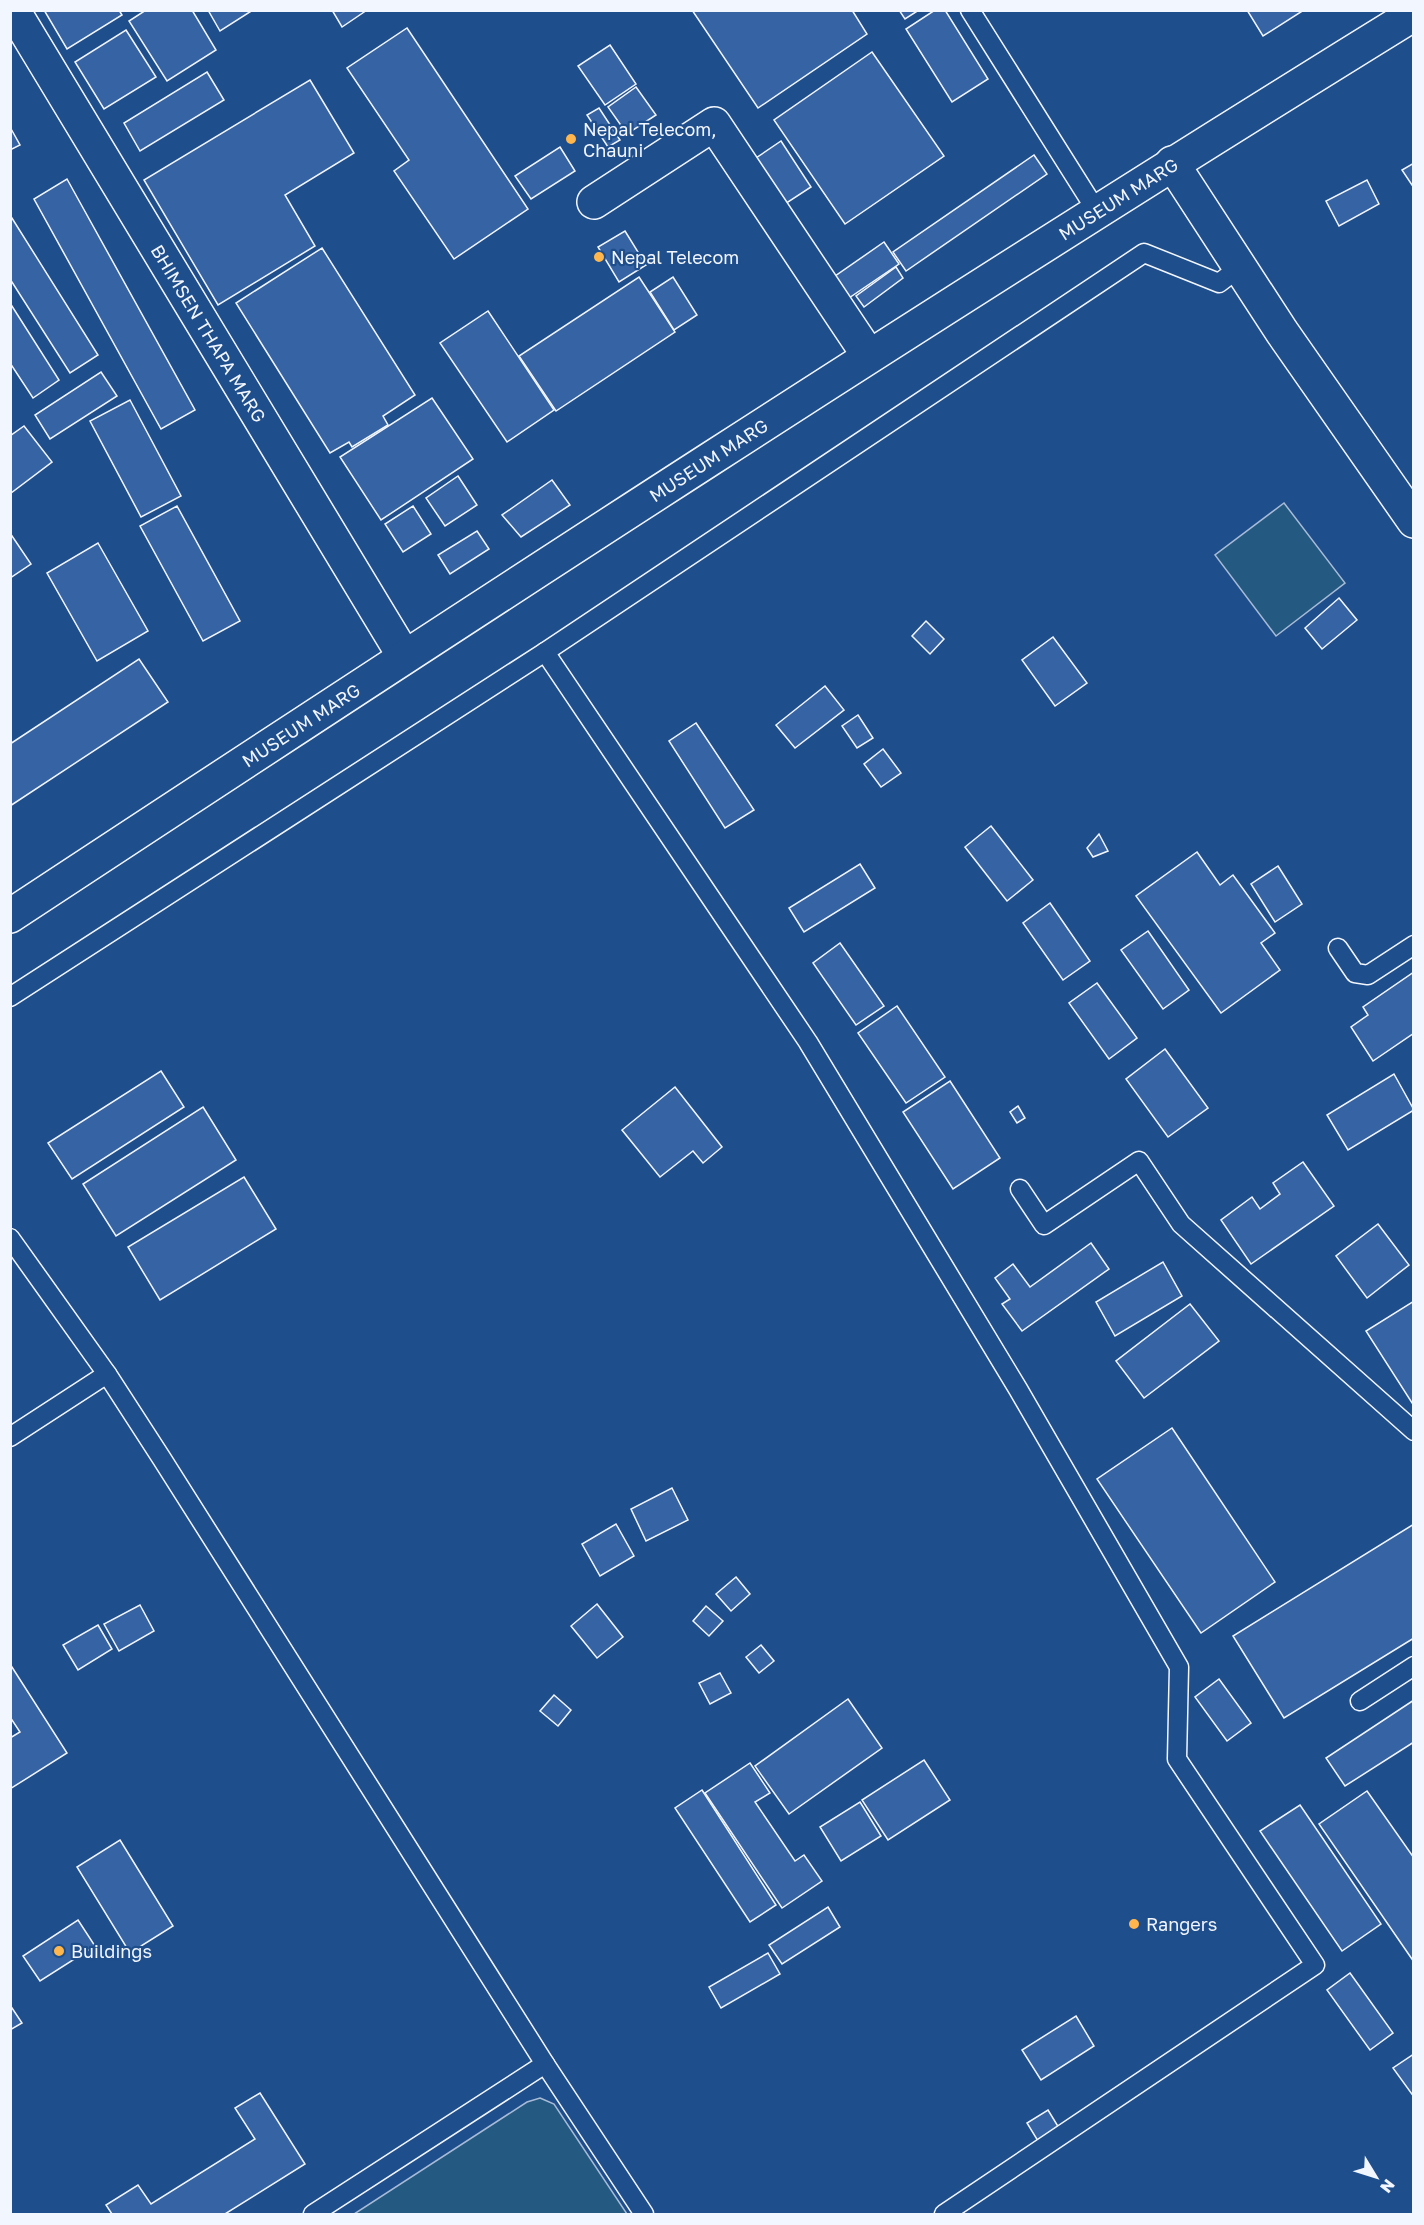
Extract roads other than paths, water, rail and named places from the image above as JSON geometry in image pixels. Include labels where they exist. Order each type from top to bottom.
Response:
[{"type":"main road","name":"BHIMSEN THAPA MARG","points":[[13,10],[404,656]]},
{"type":"main road","name":"MUSEUM MARG","points":[[10,916],[404,656],[1096,210],[1413,14]]},
{"type":"main road","points":[[594,202],[714,124],[869,356]]},
{"type":"main road","points":[[1172,163],[1413,521]]},
{"type":"lane","points":[[970,10],[1096,210]]},
{"type":"lane","points":[[10,997],[545,652],[1144,253],[1219,283],[1240,267]]},
{"type":"lane","points":[[545,652],[808,1042],[1024,1400],[1179,1667],[1178,1759],[1316,1965],[944,2214]]},
{"type":"lane","points":[[1338,948],[1355,974],[1368,975],[1413,945]]},
{"type":"lane","points":[[1020,1189],[1044,1225],[1139,1161],[1181,1224],[1413,1431]]},
{"type":"lane","points":[[10,1238],[107,1374],[545,2064],[645,2214]]},
{"type":"lane","points":[[10,1437],[107,1374]]},
{"type":"lane","points":[[1360,1701],[1413,1666]]},
{"type":"lane","points":[[313,2214],[545,2064]]},
{"type":"place","name":"Nepal Telecom, Chauni","points":[[571,139]]},
{"type":"place","name":"Nepal Telecom","points":[[599,257]]},
{"type":"place","name":"Rangers","points":[[1134,1924]]},
{"type":"place","name":"Buildings","points":[[59,1951]]}]
